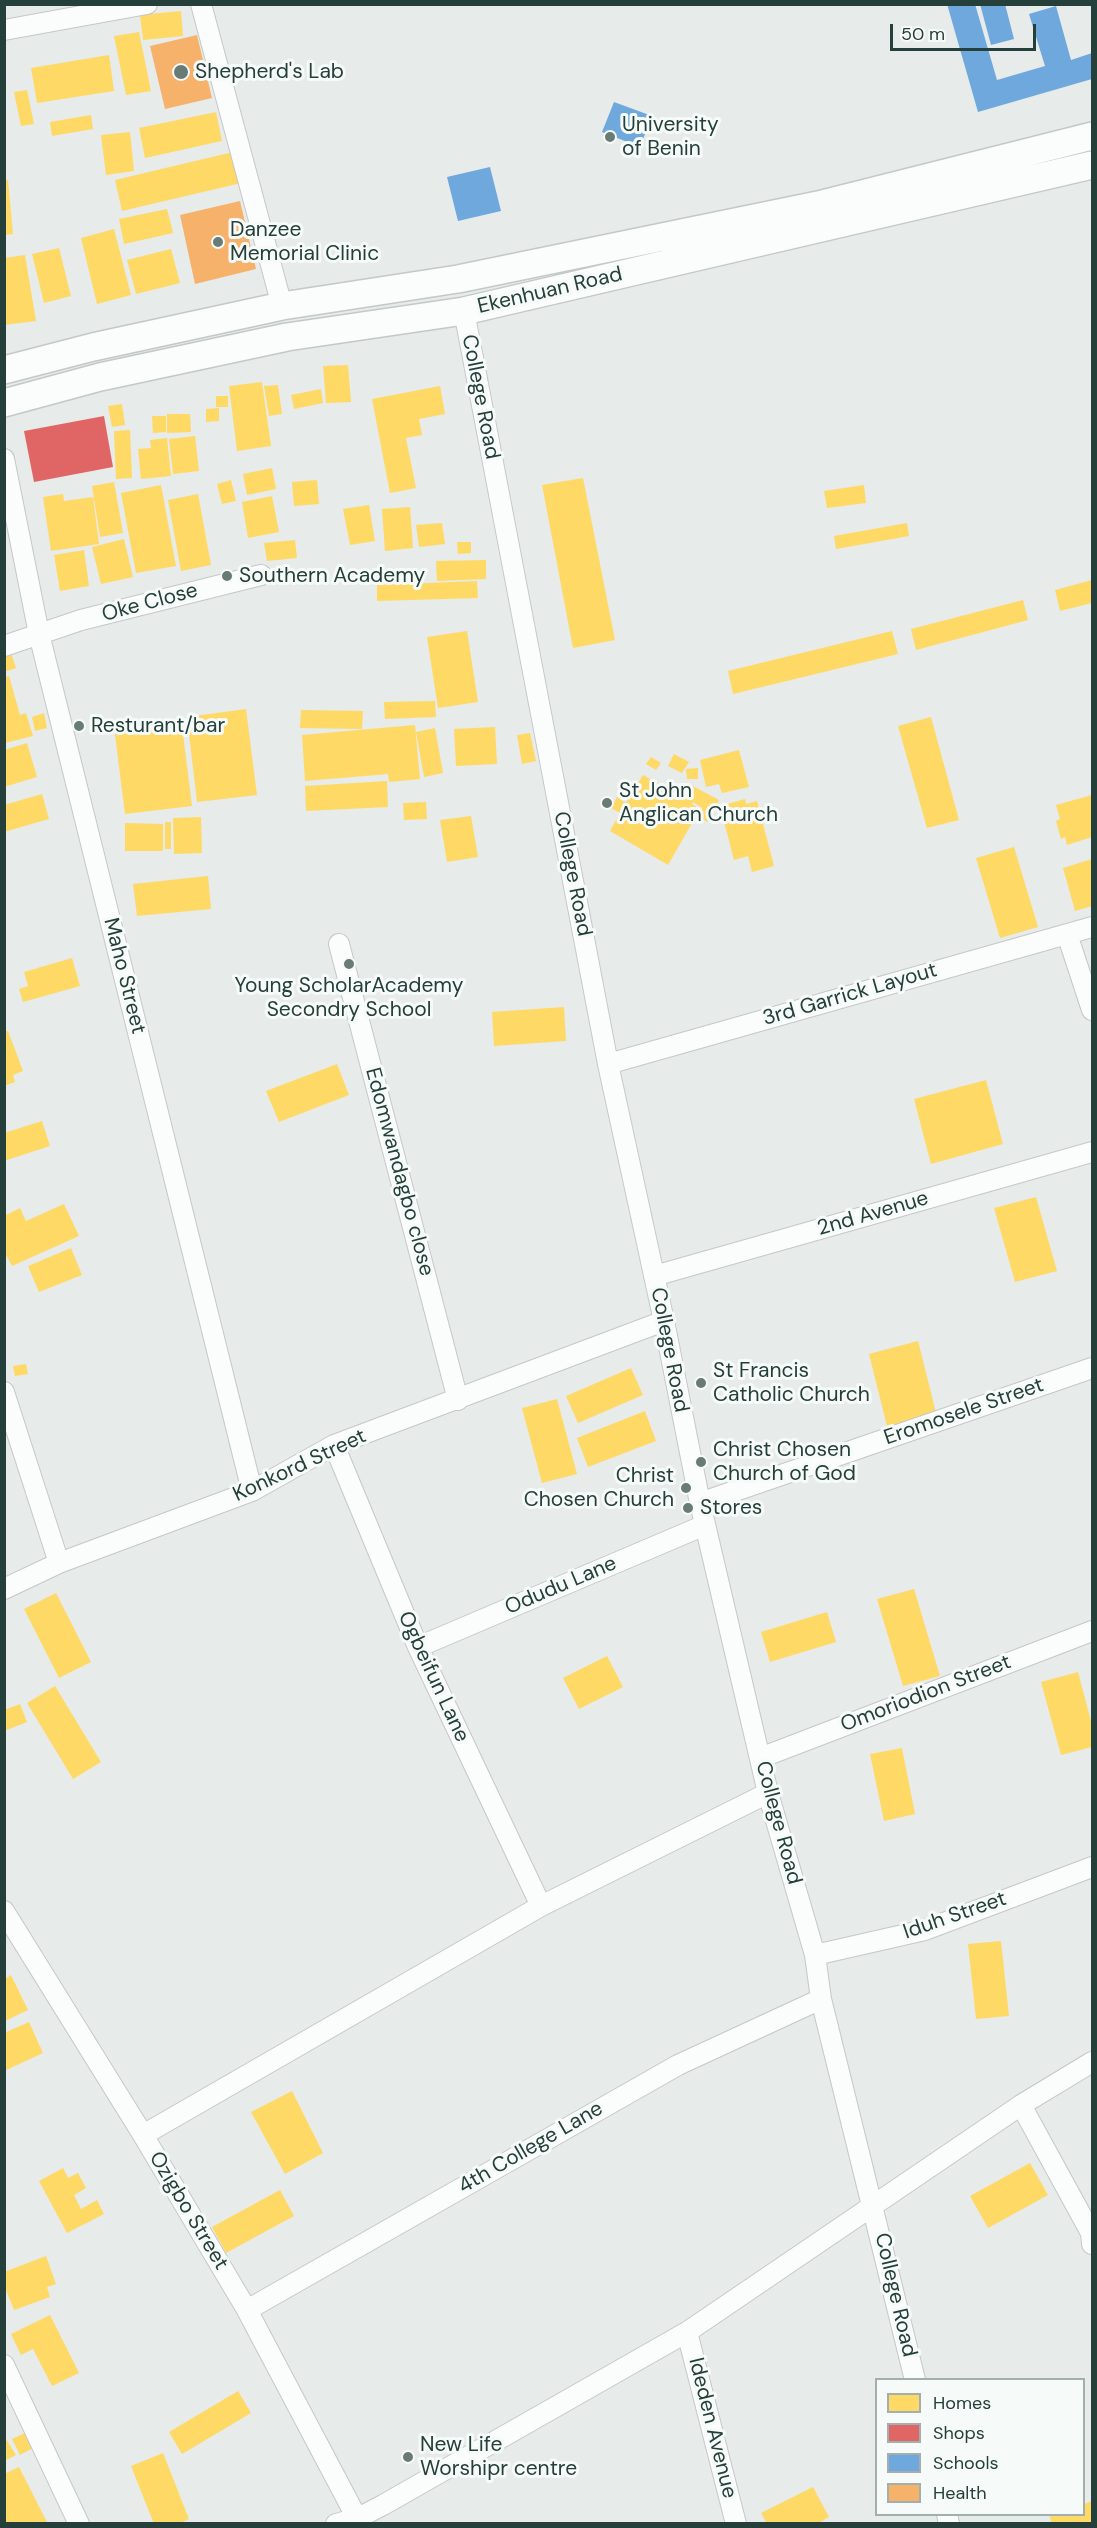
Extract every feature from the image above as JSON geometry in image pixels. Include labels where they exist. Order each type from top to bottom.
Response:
[{"type":"main road","name":"Ekenhuan Road","points":[[4,370],[93,346],[282,306],[458,279],[818,205],[1092,136]]},
{"type":"main road","name":"Ekenhuan Road","points":[[4,403],[100,377],[287,338],[464,311],[1092,165]]},
{"type":"street","points":[[4,30],[147,4]]},
{"type":"street","points":[[201,4],[282,306]]},
{"type":"street","name":"College Road","points":[[464,311],[608,1064],[664,1321],[699,1503],[768,1793],[815,1955],[821,1998],[915,2378]]},
{"type":"street","name":"Maho Street","points":[[4,459],[39,634],[252,1491]]},
{"type":"street","name":"Oke Close","points":[[4,646],[157,600],[261,575]]},
{"type":"street","name":"3rd Garrick Layout","points":[[608,1064],[1092,927]]},
{"type":"street","points":[[1067,934],[1092,1010]]},
{"type":"street","name":"Edomwandagbo close","points":[[339,944],[458,1400]]},
{"type":"street","name":"2nd Avenue","points":[[654,1276],[1092,1152]]},
{"type":"street","name":"Konkord Street","points":[[4,1589],[59,1563],[252,1491],[334,1445],[664,1321]]},
{"type":"street","name":"Eromosele Street","points":[[699,1503],[1092,1368]]},
{"type":"street","points":[[4,1392],[59,1563]]},
{"type":"street","name":"Ogbeifun Lane","points":[[334,1445],[418,1647],[540,1906]]},
{"type":"street","name":"Odudu Lane","points":[[418,1647],[705,1525]]},
{"type":"street","name":"Omoriodion Street","points":[[760,1758],[1092,1630]]},
{"type":"street","points":[[143,2135],[540,1906],[768,1793]]},
{"type":"street","name":"Iduh Street","points":[[815,1955],[925,1930],[1092,1867]]},
{"type":"street","name":"Ozigbo Street","points":[[4,1911],[143,2135],[247,2310],[359,2521]]},
{"type":"street","name":"4th College Lane","points":[[247,2310],[678,2065],[821,1998]]},
{"type":"street","points":[[336,2523],[359,2521],[687,2332],[1021,2105],[1092,2062]]},
{"type":"street","points":[[1021,2105],[1091,2232],[1092,2244]]},
{"type":"street","name":"Ideden Avenue","points":[[687,2332],[736,2523]]},
{"type":"street","points":[[4,2365],[79,2523]]},
{"type":"building: Homes","points":[[181,11],[183,36],[143,40],[140,15]]},
{"type":"building: Homes","points":[[139,32],[151,91],[126,95],[114,36]]},
{"type":"building: Homes","points":[[109,55],[114,91],[37,103],[31,68]]},
{"type":"building: Homes","points":[[27,90],[34,124],[21,126],[14,92]]},
{"type":"building: Homes","points":[[216,112],[222,141],[145,158],[139,128]]},
{"type":"building: Homes","points":[[91,115],[93,129],[52,136],[50,122]]},
{"type":"building: Homes","points":[[130,132],[134,171],[106,175],[101,135]]},
{"type":"building: Homes","points":[[233,152],[241,183],[122,211],[115,180]]},
{"type":"building: Homes","points":[[4,180],[8,180],[13,234],[4,235]]},
{"type":"building: Homes","points":[[167,209],[173,233],[124,244],[119,219]]},
{"type":"building: Homes","points":[[114,229],[131,295],[97,304],[81,238]]},
{"type":"building: Homes","points":[[59,248],[71,296],[44,303],[32,254]]},
{"type":"building: Homes","points":[[171,249],[180,283],[136,294],[127,260]]},
{"type":"building: Homes","points":[[25,255],[36,321],[4,325],[4,258]]},
{"type":"building: Homes","points":[[348,365],[351,402],[326,403],[323,366]]},
{"type":"building: Homes","points":[[262,382],[271,446],[237,451],[229,386]]},
{"type":"building: Homes","points":[[278,385],[282,414],[269,416],[264,386]]},
{"type":"building: Homes","points":[[440,386],[445,414],[419,419],[422,435],[406,438],[416,488],[390,493],[372,399]]},
{"type":"building: Homes","points":[[321,389],[323,403],[294,409],[291,395]]},
{"type":"building: Homes","points":[[216,396],[228,396],[228,407],[216,407]]},
{"type":"building: Homes","points":[[122,404],[125,425],[112,427],[108,406]]},
{"type":"building: Homes","points":[[219,408],[219,421],[206,422],[206,409]]},
{"type":"building: Homes","points":[[167,414],[190,414],[191,432],[167,433]]},
{"type":"building: Homes","points":[[152,416],[166,416],[166,432],[153,433]]},
{"type":"building: Homes","points":[[130,430],[132,478],[116,479],[114,431]]},
{"type":"building: Homes","points":[[195,436],[199,471],[173,474],[169,439]]},
{"type":"building: Homes","points":[[167,438],[171,476],[141,479],[138,449],[151,448],[150,440]]},
{"type":"building: Homes","points":[[272,468],[276,489],[247,495],[243,474]]},
{"type":"building: Homes","points":[[583,478],[615,640],[573,648],[542,485]]},
{"type":"building: Homes","points":[[231,480],[236,501],[222,504],[217,484]]},
{"type":"building: Homes","points":[[317,480],[319,504],[294,506],[292,482]]},
{"type":"building: Homes","points":[[114,482],[123,533],[100,537],[92,486]]},
{"type":"building: Homes","points":[[161,485],[176,566],[136,573],[121,493]]},
{"type":"building: Homes","points":[[864,485],[866,503],[827,508],[824,491]]},
{"type":"building: Homes","points":[[63,494],[64,501],[93,497],[99,544],[51,551],[43,497]]},
{"type":"building: Homes","points":[[198,494],[211,565],[181,571],[168,500]]},
{"type":"building: Homes","points":[[272,496],[279,532],[248,538],[242,502]]},
{"type":"building: Homes","points":[[369,505],[375,541],[350,545],[343,509]]},
{"type":"building: Homes","points":[[410,507],[413,548],[385,551],[382,509]]},
{"type":"building: Homes","points":[[442,523],[445,544],[419,547],[416,525]]},
{"type":"building: Homes","points":[[907,523],[909,536],[836,549],[834,536]]},
{"type":"building: Homes","points":[[124,539],[133,577],[101,584],[92,547]]},
{"type":"building: Homes","points":[[295,540],[297,558],[267,561],[264,543]]},
{"type":"building: Homes","points":[[457,542],[471,542],[471,553],[458,554]]},
{"type":"building: Homes","points":[[84,550],[89,586],[60,591],[54,555]]},
{"type":"building: Homes","points":[[486,560],[486,579],[437,581],[436,561]]},
{"type":"building: Homes","points":[[1092,580],[1092,603],[1060,611],[1055,590]]},
{"type":"building: Homes","points":[[477,581],[478,598],[377,601],[377,585]]},
{"type":"building: Homes","points":[[1023,600],[1028,620],[916,650],[911,629]]},
{"type":"building: Homes","points":[[467,631],[478,702],[438,708],[427,637]]},
{"type":"building: Homes","points":[[892,631],[898,654],[733,694],[728,671]]},
{"type":"building: Homes","points":[[11,653],[16,668],[4,672],[4,655]]},
{"type":"building: Homes","points":[[9,676],[20,715],[26,713],[33,736],[5,743],[4,677]]},
{"type":"building: Homes","points":[[435,701],[436,717],[385,719],[384,702]]},
{"type":"building: Homes","points":[[246,709],[257,795],[197,802],[187,717]]},
{"type":"building: Homes","points":[[301,710],[363,711],[362,729],[300,728]]},
{"type":"building: Homes","points":[[44,713],[47,728],[35,731],[32,717]]},
{"type":"building: Homes","points":[[931,717],[959,820],[927,828],[898,726]]},
{"type":"building: Homes","points":[[181,718],[192,806],[125,814],[114,727]]},
{"type":"building: Homes","points":[[415,725],[420,779],[389,782],[388,774],[305,781],[302,735]]},
{"type":"building: Homes","points":[[495,727],[497,764],[456,766],[454,729]]},
{"type":"building: Homes","points":[[435,728],[443,773],[424,777],[416,732]]},
{"type":"building: Homes","points":[[530,733],[536,761],[522,764],[517,735]]},
{"type":"building: Homes","points":[[27,743],[37,777],[4,787],[4,750]]},
{"type":"building: Homes","points":[[739,750],[749,787],[722,793],[719,784],[706,787],[700,760]]},
{"type":"building: Homes","points":[[674,754],[689,762],[682,773],[668,766]]},
{"type":"building: Homes","points":[[651,757],[661,763],[656,770],[646,764]]},
{"type":"building: Homes","points":[[698,768],[698,779],[687,779],[686,769]]},
{"type":"building: Homes","points":[[643,775],[682,797],[689,784],[719,800],[708,822],[698,817],[702,808],[693,802],[692,804],[700,809],[668,865],[610,831],[620,813],[611,808],[617,797],[626,803]]},
{"type":"building: Homes","points":[[387,781],[388,807],[306,811],[305,786]]},
{"type":"building: Homes","points":[[42,794],[49,819],[4,832],[4,805]]},
{"type":"building: Homes","points":[[1092,795],[1092,837],[1067,845],[1065,837],[1061,839],[1056,821],[1060,819],[1056,805]]},
{"type":"building: Homes","points":[[745,799],[746,804],[757,801],[774,866],[752,872],[748,856],[734,860],[720,806]]},
{"type":"building: Homes","points":[[426,802],[427,819],[404,820],[403,803]]},
{"type":"building: Homes","points":[[471,816],[478,857],[447,862],[440,820]]},
{"type":"building: Homes","points":[[201,817],[202,853],[174,854],[173,818]]},
{"type":"building: Homes","points":[[165,822],[171,822],[171,849],[165,849]]},
{"type":"building: Homes","points":[[125,823],[163,824],[163,851],[125,851]]},
{"type":"building: Homes","points":[[1014,847],[1038,927],[1000,938],[976,858]]},
{"type":"building: Homes","points":[[1092,859],[1092,906],[1075,911],[1063,868]]},
{"type":"building: Homes","points":[[208,876],[211,909],[137,916],[133,884]]},
{"type":"building: Homes","points":[[72,958],[80,986],[23,1002],[19,989],[28,986],[24,972]]},
{"type":"building: Homes","points":[[564,1007],[566,1041],[494,1046],[492,1012]]},
{"type":"building: Homes","points":[[8,1031],[23,1071],[13,1075],[15,1082],[4,1086],[4,1032]]},
{"type":"building: Homes","points":[[337,1064],[349,1095],[279,1122],[266,1091]]},
{"type":"building: Homes","points":[[986,1080],[1003,1144],[931,1164],[914,1099]]},
{"type":"building: Homes","points":[[42,1121],[50,1146],[4,1161],[4,1133]]},
{"type":"building: Homes","points":[[1036,1197],[1057,1271],[1015,1282],[994,1208]]},
{"type":"building: Homes","points":[[64,1204],[79,1236],[12,1266],[4,1251],[4,1216],[20,1208],[26,1221]]},
{"type":"building: Homes","points":[[71,1248],[82,1275],[39,1292],[28,1266]]},
{"type":"building: Homes","points":[[918,1341],[937,1417],[888,1430],[869,1354]]},
{"type":"building: Homes","points":[[26,1364],[28,1374],[15,1376],[13,1366]]},
{"type":"building: Homes","points":[[631,1368],[643,1395],[578,1423],[566,1396]]},
{"type":"building: Homes","points":[[557,1399],[577,1474],[542,1483],[522,1408]]},
{"type":"building: Homes","points":[[645,1411],[656,1441],[588,1467],[577,1438]]},
{"type":"building: Homes","points":[[914,1589],[940,1676],[903,1686],[877,1599]]},
{"type":"building: Homes","points":[[56,1593],[91,1662],[59,1678],[24,1609]]},
{"type":"building: Homes","points":[[827,1612],[836,1642],[770,1662],[761,1632]]},
{"type":"building: Homes","points":[[607,1656],[623,1687],[579,1709],[563,1678]]},
{"type":"building: Homes","points":[[1078,1672],[1092,1725],[1092,1747],[1061,1755],[1041,1682]]},
{"type":"building: Homes","points":[[55,1686],[101,1762],[73,1779],[27,1703]]},
{"type":"building: Homes","points":[[20,1704],[27,1722],[4,1731],[4,1710]]},
{"type":"building: Homes","points":[[902,1748],[915,1814],[884,1821],[870,1754]]},
{"type":"building: Homes","points":[[1001,1941],[1009,2016],[976,2019],[968,1944]]},
{"type":"building: Homes","points":[[11,1975],[28,2010],[5,2021],[5,1979]]},
{"type":"building: Homes","points":[[29,2022],[43,2053],[4,2071],[4,2033]]},
{"type":"building: Homes","points":[[292,2091],[323,2153],[285,2174],[251,2112]]},
{"type":"building: Homes","points":[[1030,2163],[1048,2195],[988,2228],[970,2196]]},
{"type":"building: Homes","points":[[63,2168],[68,2178],[78,2173],[86,2188],[74,2195],[81,2209],[97,2200],[104,2214],[67,2233],[39,2181]]},
{"type":"building: Homes","points":[[280,2190],[294,2216],[226,2253],[212,2227]]},
{"type":"building: Homes","points":[[46,2256],[56,2284],[47,2287],[50,2297],[14,2310],[4,2285],[4,2272]]},
{"type":"building: Homes","points":[[50,2315],[79,2373],[52,2386],[33,2349],[21,2355],[11,2334]]},
{"type":"building: Homes","points":[[238,2391],[251,2413],[182,2454],[169,2432]]},
{"type":"building: Homes","points":[[27,2432],[35,2447],[20,2455],[12,2439]]},
{"type":"building: Homes","points":[[4,2436],[16,2455],[4,2461]]},
{"type":"building: Homes","points":[[163,2453],[189,2519],[178,2524],[154,2524],[131,2466]]},
{"type":"building: Homes","points":[[19,2467],[48,2524],[4,2524],[4,2474]]},
{"type":"building: Homes","points":[[813,2487],[829,2517],[817,2524],[767,2524],[761,2513]]},
{"type":"building: Homes","points":[[1092,2501],[1092,2524],[1052,2524],[1050,2516],[1085,2516],[1085,2504]]},
{"type":"building: Shops","points":[[104,416],[113,467],[34,482],[24,431]]},
{"type":"building: Schools","points":[[947,4],[975,4],[997,80],[1045,66],[1029,14],[1056,6],[1071,60],[1092,53],[1092,79],[978,112]]},
{"type":"building: Schools","points":[[980,4],[1005,4],[1014,39],[991,45]]},
{"type":"building: Schools","points":[[614,102],[652,116],[640,147],[602,132]]},
{"type":"building: Schools","points":[[490,167],[501,211],[458,221],[447,177]]},
{"type":"building: Health","name":"Shepherd's Lab","points":[[197,35],[212,98],[165,109],[150,46]]},
{"type":"building: Health","name":"Danzee Memorial Clinic","points":[[240,201],[256,269],[195,284],[180,215]]},
{"type":"place","name":"Shepherd's Lab","points":[[181,72]]},
{"type":"place","name":"University of Benin","points":[[610,137]]},
{"type":"place","name":"Danzee Memorial Clinic","points":[[218,242]]},
{"type":"place","name":"Southern Academy","points":[[227,576]]},
{"type":"place","name":"Resturant/bar","points":[[79,726]]},
{"type":"place","name":"St John Anglican Church","points":[[607,803]]},
{"type":"place","name":"Young ScholarAcademy Secondry School","points":[[349,964]]},
{"type":"place","name":"St Francis Catholic Church","points":[[701,1383]]},
{"type":"place","name":"Christ Chosen Church of God","points":[[701,1462]]},
{"type":"place","name":"Christ Chosen Church","points":[[686,1488]]},
{"type":"place","name":"Stores","points":[[688,1508]]},
{"type":"place","name":"New Life Worshipr centre","points":[[408,2457]]}]
